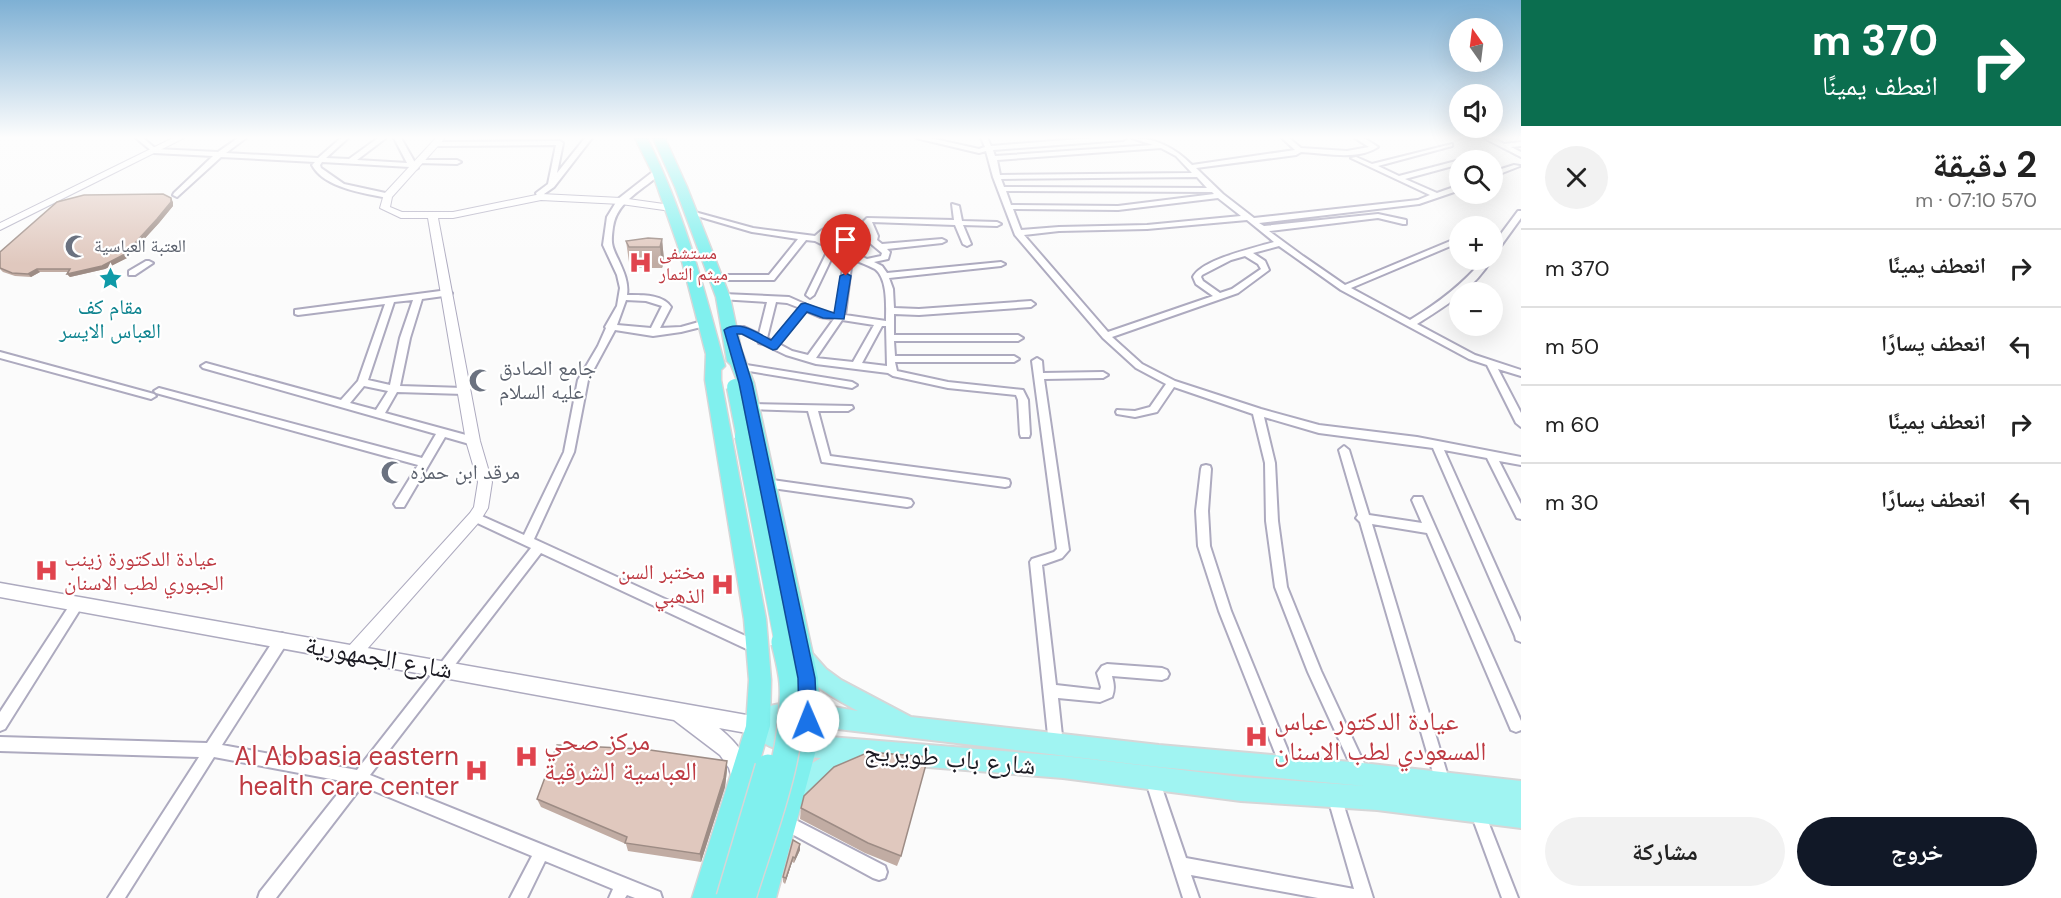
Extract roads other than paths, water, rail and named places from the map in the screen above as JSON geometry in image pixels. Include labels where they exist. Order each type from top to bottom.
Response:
[{"type":"highway","points":[[661,180],[683,240],[713,355],[713,380],[759,648],[758,726],[706,898]]},
{"type":"highway","points":[[677,180],[723,297],[730,330],[734,373],[780,681],[775,740],[729,898]]},
{"type":"highway","points":[[683,240],[695,241],[700,238]]},
{"type":"highway","points":[[713,355],[734,373],[749,407],[807,678],[806,746],[762,898]]},
{"type":"highway","points":[[734,373],[792,682],[792,706],[787,745],[743,898]]},
{"type":"main road","name":"شارع الجمهورية","points":[[0,590],[675,709],[758,726]]},
{"type":"main road","points":[[802,656],[819,676],[834,687],[909,726]]},
{"type":"main road","points":[[675,709],[726,747],[738,763],[742,780]]},
{"type":"main road","name":"شارع باب طويريج","points":[[1510,792],[1362,774],[1288,769],[1056,745],[808,715],[771,713],[758,726],[771,735],[806,746],[1063,767],[1152,779],[1377,798],[1516,815]]},
{"type":"main road","points":[[787,811],[811,778],[831,765],[870,751]]},
{"type":"main road","points":[[1510,792],[1516,815]]},
{"type":"street","points":[[0,227],[95,180]]},
{"type":"street","points":[[177,195],[192,180]]},
{"type":"street","points":[[333,180],[342,186],[387,196]]},
{"type":"street","points":[[402,180],[387,196],[385,208],[393,212],[434,216],[471,213],[541,197],[621,201],[671,208]]},
{"type":"street","points":[[551,185],[552,180]]},
{"type":"street","points":[[541,197],[540,193],[555,180]]},
{"type":"street","points":[[266,898],[442,668],[533,543],[569,452],[583,380],[621,306],[624,288],[607,237],[611,217],[621,201],[648,180]]},
{"type":"street","points":[[998,180],[1018,233],[1106,336],[1139,366],[1172,383],[1258,412],[1319,429],[1437,444],[1521,461]]},
{"type":"street","points":[[1202,180],[1280,243],[1344,288],[1455,349],[1521,373]]},
{"type":"street","points":[[1403,180],[1437,196]]},
{"type":"street","points":[[1002,189],[1216,193]]},
{"type":"street","points":[[1018,233],[1250,220],[1419,202],[1449,191]]},
{"type":"street","points":[[1010,207],[1118,208],[1216,193]]},
{"type":"street","points":[[956,206],[958,222],[967,244]]},
{"type":"street","points":[[691,213],[752,230],[817,239],[879,268],[885,276],[890,311],[891,370]]},
{"type":"street","points":[[1503,237],[1521,213]]},
{"type":"street","points":[[354,652],[476,517],[483,501],[485,482],[473,441],[434,216]]},
{"type":"street","points":[[1262,229],[1378,216],[1388,216],[1403,222]]},
{"type":"street","points":[[873,241],[874,236],[867,222],[870,220],[997,224]]},
{"type":"street","points":[[817,239],[828,228],[839,225],[873,241],[886,252],[885,257],[866,262]]},
{"type":"street","points":[[716,278],[771,278],[803,238]]},
{"type":"street","points":[[881,247],[942,241]]},
{"type":"street","points":[[1220,297],[1199,282],[1197,277],[1228,258],[1280,243]]},
{"type":"street","points":[[1344,288],[1449,244]]},
{"type":"street","points":[[810,295],[834,247]]},
{"type":"street","points":[[1106,336],[1235,291],[1265,270],[1262,263],[1247,253]]},
{"type":"street","points":[[810,359],[840,317],[849,254]]},
{"type":"street","points":[[132,273],[149,263]]},
{"type":"street","points":[[885,276],[1001,264]]},
{"type":"street","points":[[1410,324],[1447,303],[1479,270]]},
{"type":"street","points":[[298,312],[448,293]]},
{"type":"street","points":[[378,415],[394,389],[405,338],[418,297]]},
{"type":"street","points":[[622,297],[647,298],[665,304],[667,307],[653,333]]},
{"type":"street","points":[[723,297],[789,300],[823,315],[891,324]]},
{"type":"street","points":[[762,341],[771,298]]},
{"type":"street","points":[[343,404],[362,382],[390,301]]},
{"type":"street","points":[[890,311],[919,312],[1031,304]]},
{"type":"street","points":[[773,346],[805,307]]},
{"type":"street","points":[[856,365],[880,322]]},
{"type":"street","points":[[610,327],[653,333],[673,332],[706,324]]},
{"type":"street","points":[[730,330],[744,330],[773,346],[810,359],[891,370],[892,373],[910,378],[1020,392],[1023,400],[1025,434]]},
{"type":"street","points":[[890,338],[1018,338]]},
{"type":"street","points":[[0,355],[424,463]]},
{"type":"street","points":[[891,359],[1014,359]]},
{"type":"street","points":[[1037,361],[1063,550],[1058,555],[1036,562],[1056,745]]},
{"type":"street","points":[[1491,364],[1521,423]]},
{"type":"street","points":[[206,366],[473,441]]},
{"type":"street","points":[[734,373],[852,385]]},
{"type":"street","points":[[1039,376],[1103,375]]},
{"type":"street","points":[[362,382],[394,389],[464,391]]},
{"type":"street","points":[[1121,412],[1135,414],[1153,410],[1172,383]]},
{"type":"street","points":[[749,407],[848,408]]},
{"type":"street","points":[[812,407],[826,459],[1005,483]]},
{"type":"street","points":[[1258,412],[1270,463],[1272,521],[1281,586],[1315,672],[1362,774]]},
{"type":"street","points":[[400,504],[443,432]]},
{"type":"street","points":[[1437,444],[1521,636]]},
{"type":"street","points":[[1344,450],[1362,518],[1443,783]]},
{"type":"street","points":[[1491,455],[1521,515]]},
{"type":"street","points":[[1206,469],[1202,511],[1204,546],[1225,611],[1288,769]]},
{"type":"street","points":[[765,483],[907,503]]},
{"type":"street","points":[[1418,500],[1516,725]]},
{"type":"street","points":[[476,517],[759,648]]},
{"type":"street","points":[[1362,518],[1431,529]]},
{"type":"street","points":[[0,724],[77,604]]},
{"type":"street","points":[[116,898],[282,639]]},
{"type":"street","points":[[1050,691],[1100,696],[1107,693],[1108,687],[1104,673],[1107,670],[1162,674]]},
{"type":"street","points":[[0,744],[211,750],[358,777],[542,852],[620,892],[654,898]]},
{"type":"street","points":[[1152,779],[1191,898]]},
{"type":"street","points":[[1181,865],[1363,898],[1334,795]]},
{"type":"street","points":[[787,811],[879,872]]},
{"type":"street","points":[[1477,811],[1510,898]]},
{"type":"street","points":[[518,898],[542,852]]},
{"type":"place","name":"العتبة العباسية","points":[[76,246]]},
{"type":"place","name":"مستشفى ميثم التمار","points":[[641,263]]},
{"type":"place","name":"مقام كف العباس الايسر","points":[[110,279]]},
{"type":"place","name":"جامع الصادق عليه السلام","points":[[481,380]]},
{"type":"place","name":"مرقد ابن حمزه","points":[[392,472]]},
{"type":"place","name":"عيادة الدكتورة زينب الجبوري لطب الاسنان","points":[[46,571]]},
{"type":"place","name":"مختبر السن الذهبي","points":[[723,584]]},
{"type":"place","name":"عيادة الدكتور عباس المسعودي لطب الاسنان","points":[[1256,736]]},
{"type":"place","name":"مركز صحي العباسية الشرقية","points":[[526,756]]},
{"type":"place","name":"Al Abbasia eastern health care center","points":[[477,771]]}]
